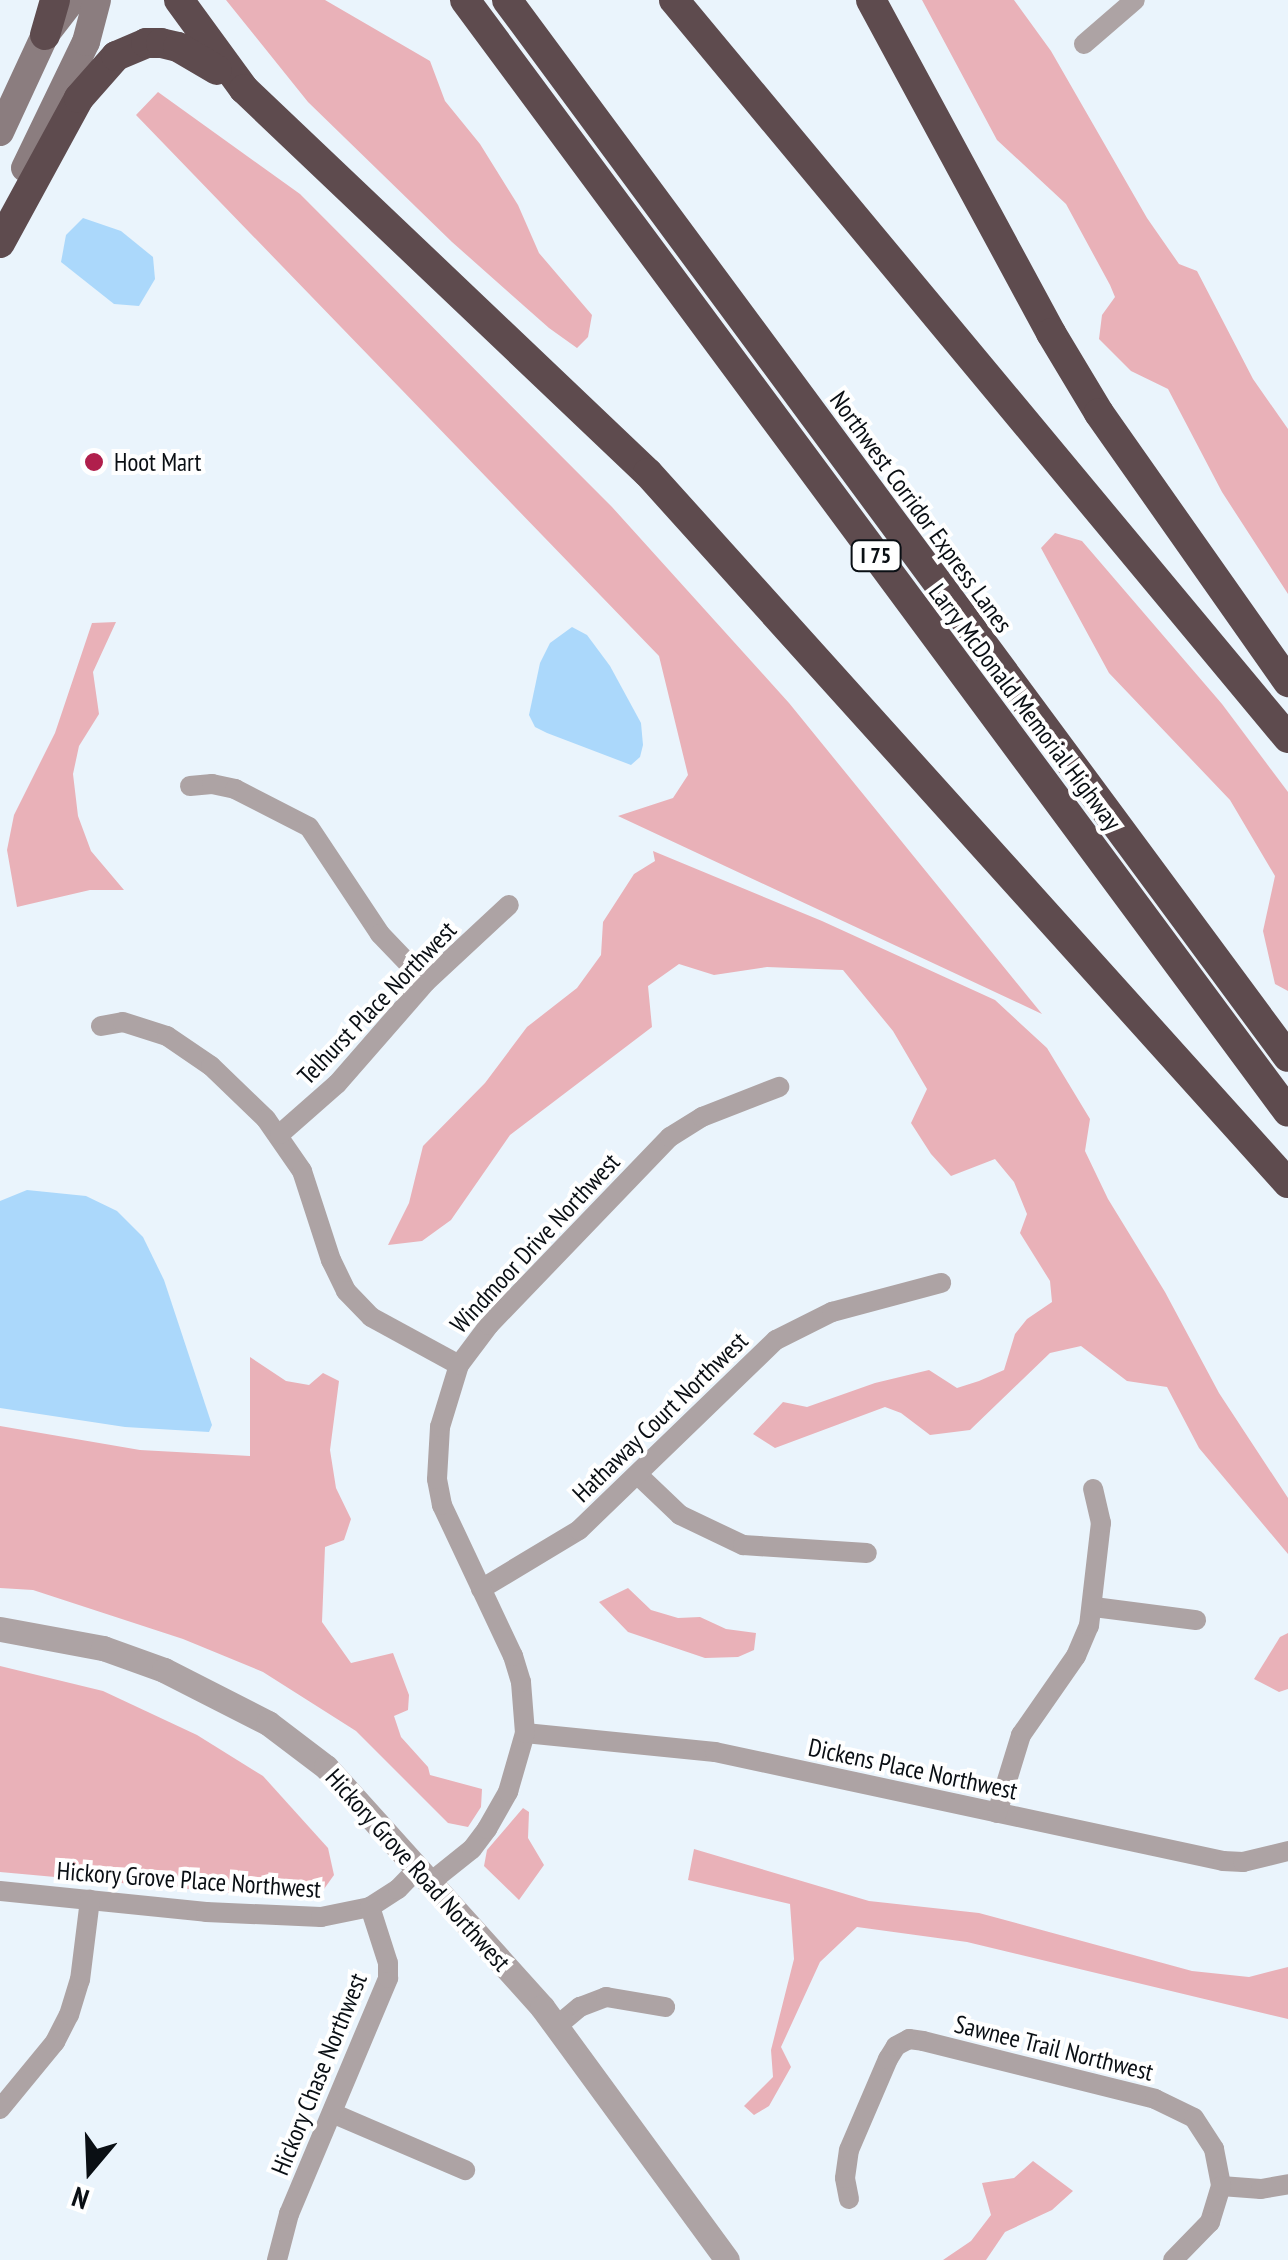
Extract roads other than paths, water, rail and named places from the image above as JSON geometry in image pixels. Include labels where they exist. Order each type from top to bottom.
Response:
[{"type":"highway","points":[[45,35],[55,0]]},
{"type":"highway","points":[[179,0],[244,89],[648,473],[1288,1183]]},
{"type":"highway","name":"Larry McDonald Memorial Highway","points":[[464,0],[1288,1112]]},
{"type":"highway","name":"Northwest Corridor Express Lanes","points":[[507,0],[1288,1057]]},
{"type":"highway","points":[[674,0],[1288,738]]},
{"type":"highway","points":[[871,0],[1070,365],[1151,490],[1288,682]]},
{"type":"highway","points":[[0,243],[80,98],[116,56],[146,43],[178,46],[244,89]]},
{"type":"main road","points":[[0,132],[45,35],[72,0]]},
{"type":"main road","points":[[0,214],[86,42],[96,0]]},
{"type":"street","points":[[1084,44],[1135,0]]},
{"type":"street","points":[[190,786],[212,784],[235,789],[309,828],[380,934],[426,982]]},
{"type":"street","name":"Telhurst Place Northwest","points":[[280,1134],[337,1084],[426,982],[509,906]]},
{"type":"street","points":[[101,1026],[122,1022],[167,1036],[211,1066],[280,1134],[310,1190],[331,1260],[346,1291],[371,1318],[459,1365]]},
{"type":"street","name":"Windmoor Drive Northwest","points":[[426,1874],[472,1849],[487,1829],[508,1792],[524,1733],[521,1682],[513,1656],[452,1532],[438,1479],[440,1428],[459,1365],[489,1325],[670,1137],[702,1116],[779,1087]]},
{"type":"street","name":"Hathaway Court Northwest","points":[[481,1589],[568,1538],[776,1340],[832,1312],[941,1283]]},
{"type":"street","points":[[638,1475],[680,1515],[743,1545],[867,1553]]},
{"type":"street","points":[[997,1812],[1021,1735],[1076,1656],[1094,1608],[1101,1523],[1093,1489]]},
{"type":"street","points":[[1094,1608],[1196,1620]]},
{"type":"street","name":"Hickory Grove Road Northwest","points":[[0,1628],[103,1648],[220,1695],[268,1723],[326,1767],[426,1874],[557,2026],[727,2260]]},
{"type":"street","name":"Dickens Place Northwest","points":[[524,1733],[698,1750],[1224,1860],[1243,1862],[1288,1851]]},
{"type":"street","name":"Hickory Grove Place Northwest","points":[[0,1891],[321,1917],[370,1907],[426,1874]]},
{"type":"street","points":[[0,2109],[55,2042],[69,2014],[80,1980],[90,1900]]},
{"type":"street","name":"Hickory Chase Northwest","points":[[277,2260],[289,2214],[388,1978],[388,1963],[370,1907]]},
{"type":"street","points":[[557,2026],[580,2008],[606,1997],[626,1997],[665,2007]]},
{"type":"street","name":"Sawnee Trail Northwest","points":[[849,2199],[845,2178],[849,2150],[888,2060],[896,2046],[909,2040],[1155,2099],[1176,2108],[1194,2118],[1206,2132],[1220,2166],[1221,2186]]},
{"type":"street","points":[[332,2113],[464,2170]]},
{"type":"street","points":[[1173,2260],[1210,2222],[1221,2186],[1260,2188],[1288,2184]]},
{"type":"water","points":[[83,218],[121,231],[153,257],[155,279],[139,306],[114,304],[61,262],[66,235]]},
{"type":"water","points":[[572,627],[587,635],[610,666],[641,723],[643,745],[640,757],[631,765],[547,733],[535,727],[529,715],[540,663],[550,643]]},
{"type":"water","points":[[27,1190],[86,1196],[117,1211],[143,1237],[164,1280],[212,1425],[209,1432],[125,1427],[0,1408],[0,1201]]},
{"type":"place","name":"Hoot Mart","points":[[94,462]]}]
